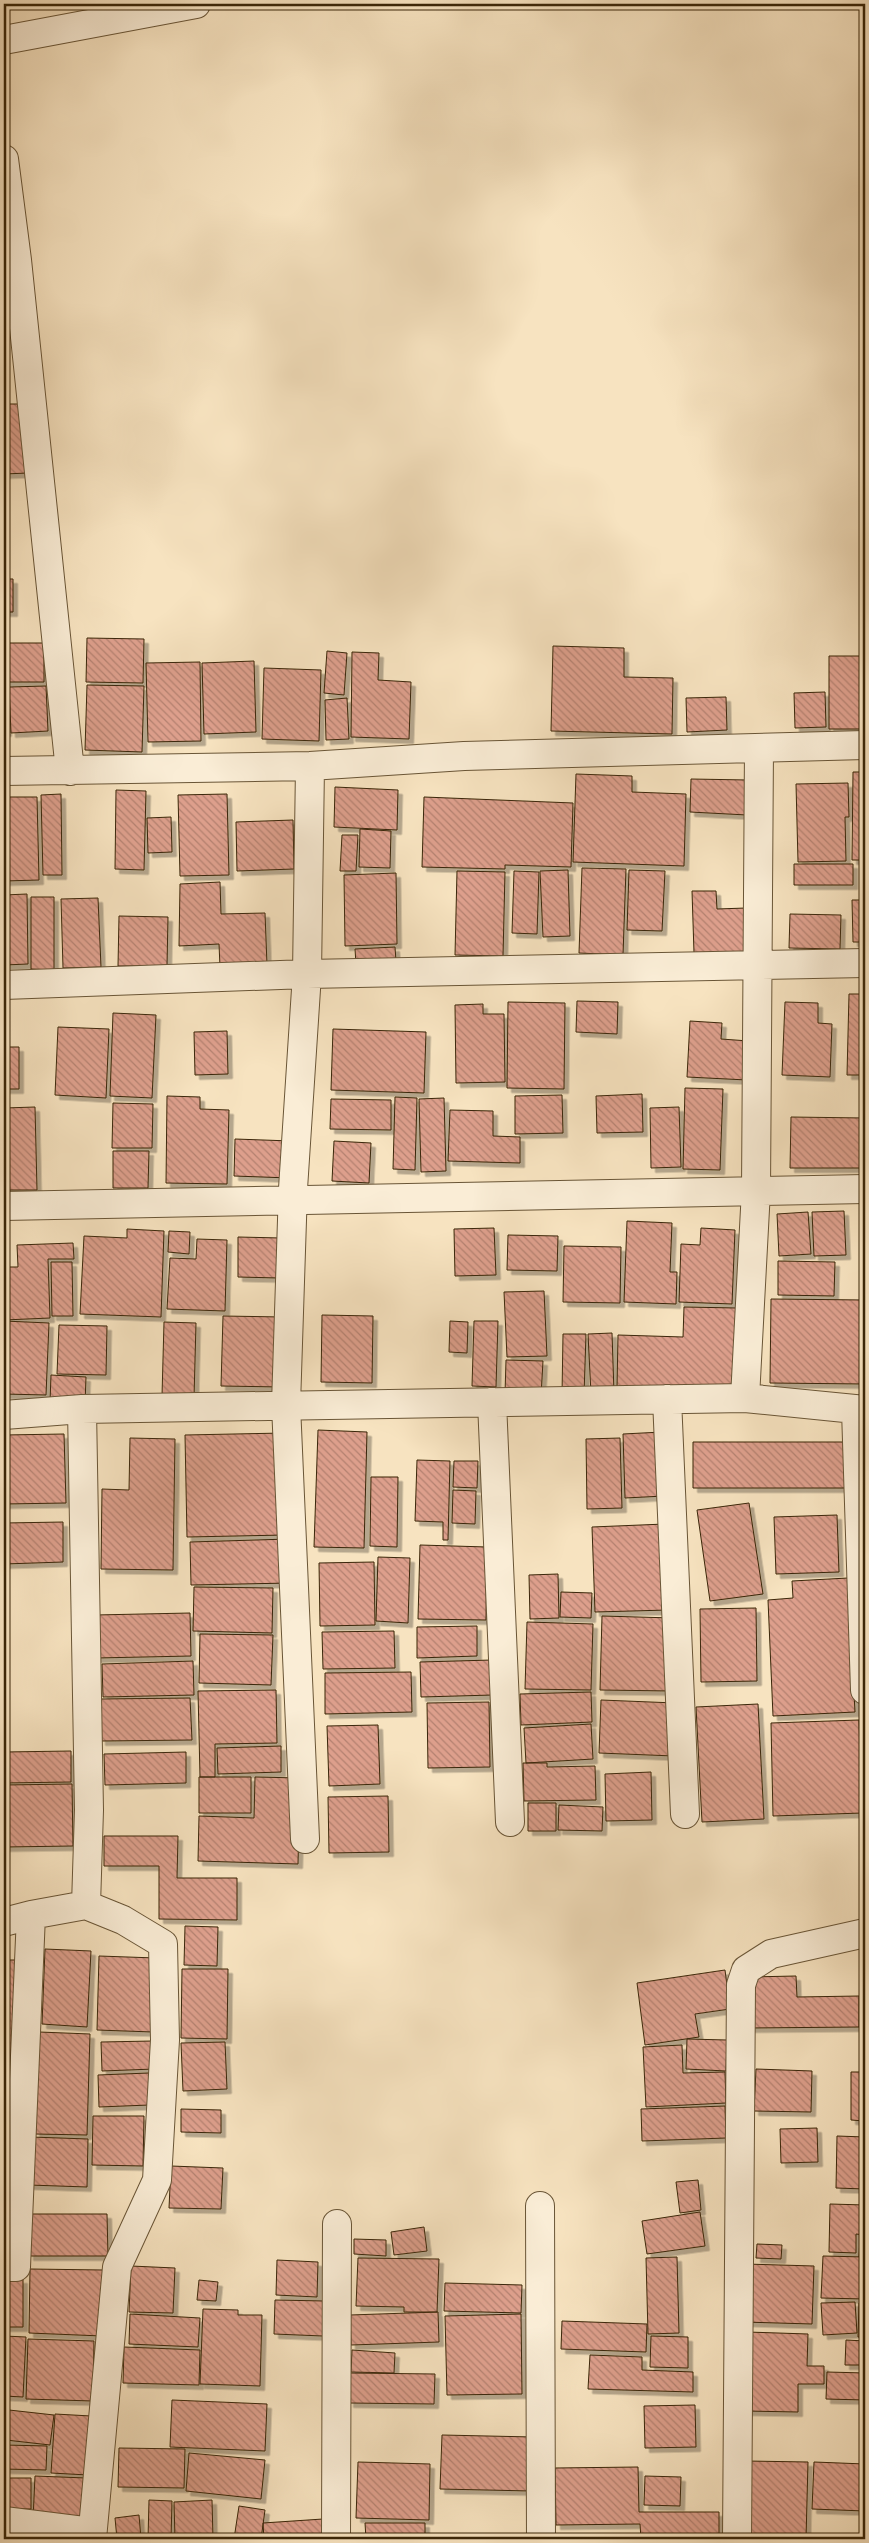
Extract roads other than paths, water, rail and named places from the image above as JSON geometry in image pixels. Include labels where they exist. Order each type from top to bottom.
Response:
[{"type":"street","points":[[4,40],[196,4]]},
{"type":"street","points":[[4,159],[17,260],[70,771]]},
{"type":"street","points":[[4,771],[310,766],[464,756],[865,744]]},
{"type":"street","points":[[744,1398],[756,1190],[756,966],[759,748]]},
{"type":"street","points":[[305,1839],[286,1405],[292,1200],[307,974],[310,766]]},
{"type":"street","points":[[4,985],[307,974],[865,964]]},
{"type":"street","points":[[4,1206],[865,1189]]},
{"type":"street","points":[[4,1415],[82,1409],[744,1398],[861,1410],[865,1690]]},
{"type":"street","points":[[667,1399],[685,1814]]},
{"type":"street","points":[[492,1402],[510,1822]]},
{"type":"street","points":[[82,1409],[89,1810],[86,1905]]},
{"type":"street","points":[[4,1922],[86,1905],[123,1920],[163,1944],[165,2040],[158,2180],[117,2267],[92,2536],[4,2521]]},
{"type":"street","points":[[4,2267],[16,2267],[31,1915]]},
{"type":"street","points":[[737,2539],[741,1985],[746,1970],[771,1954],[865,1933]]},
{"type":"street","points":[[540,2206],[541,2539]]},
{"type":"street","points":[[336,2539],[337,2224]]}]
